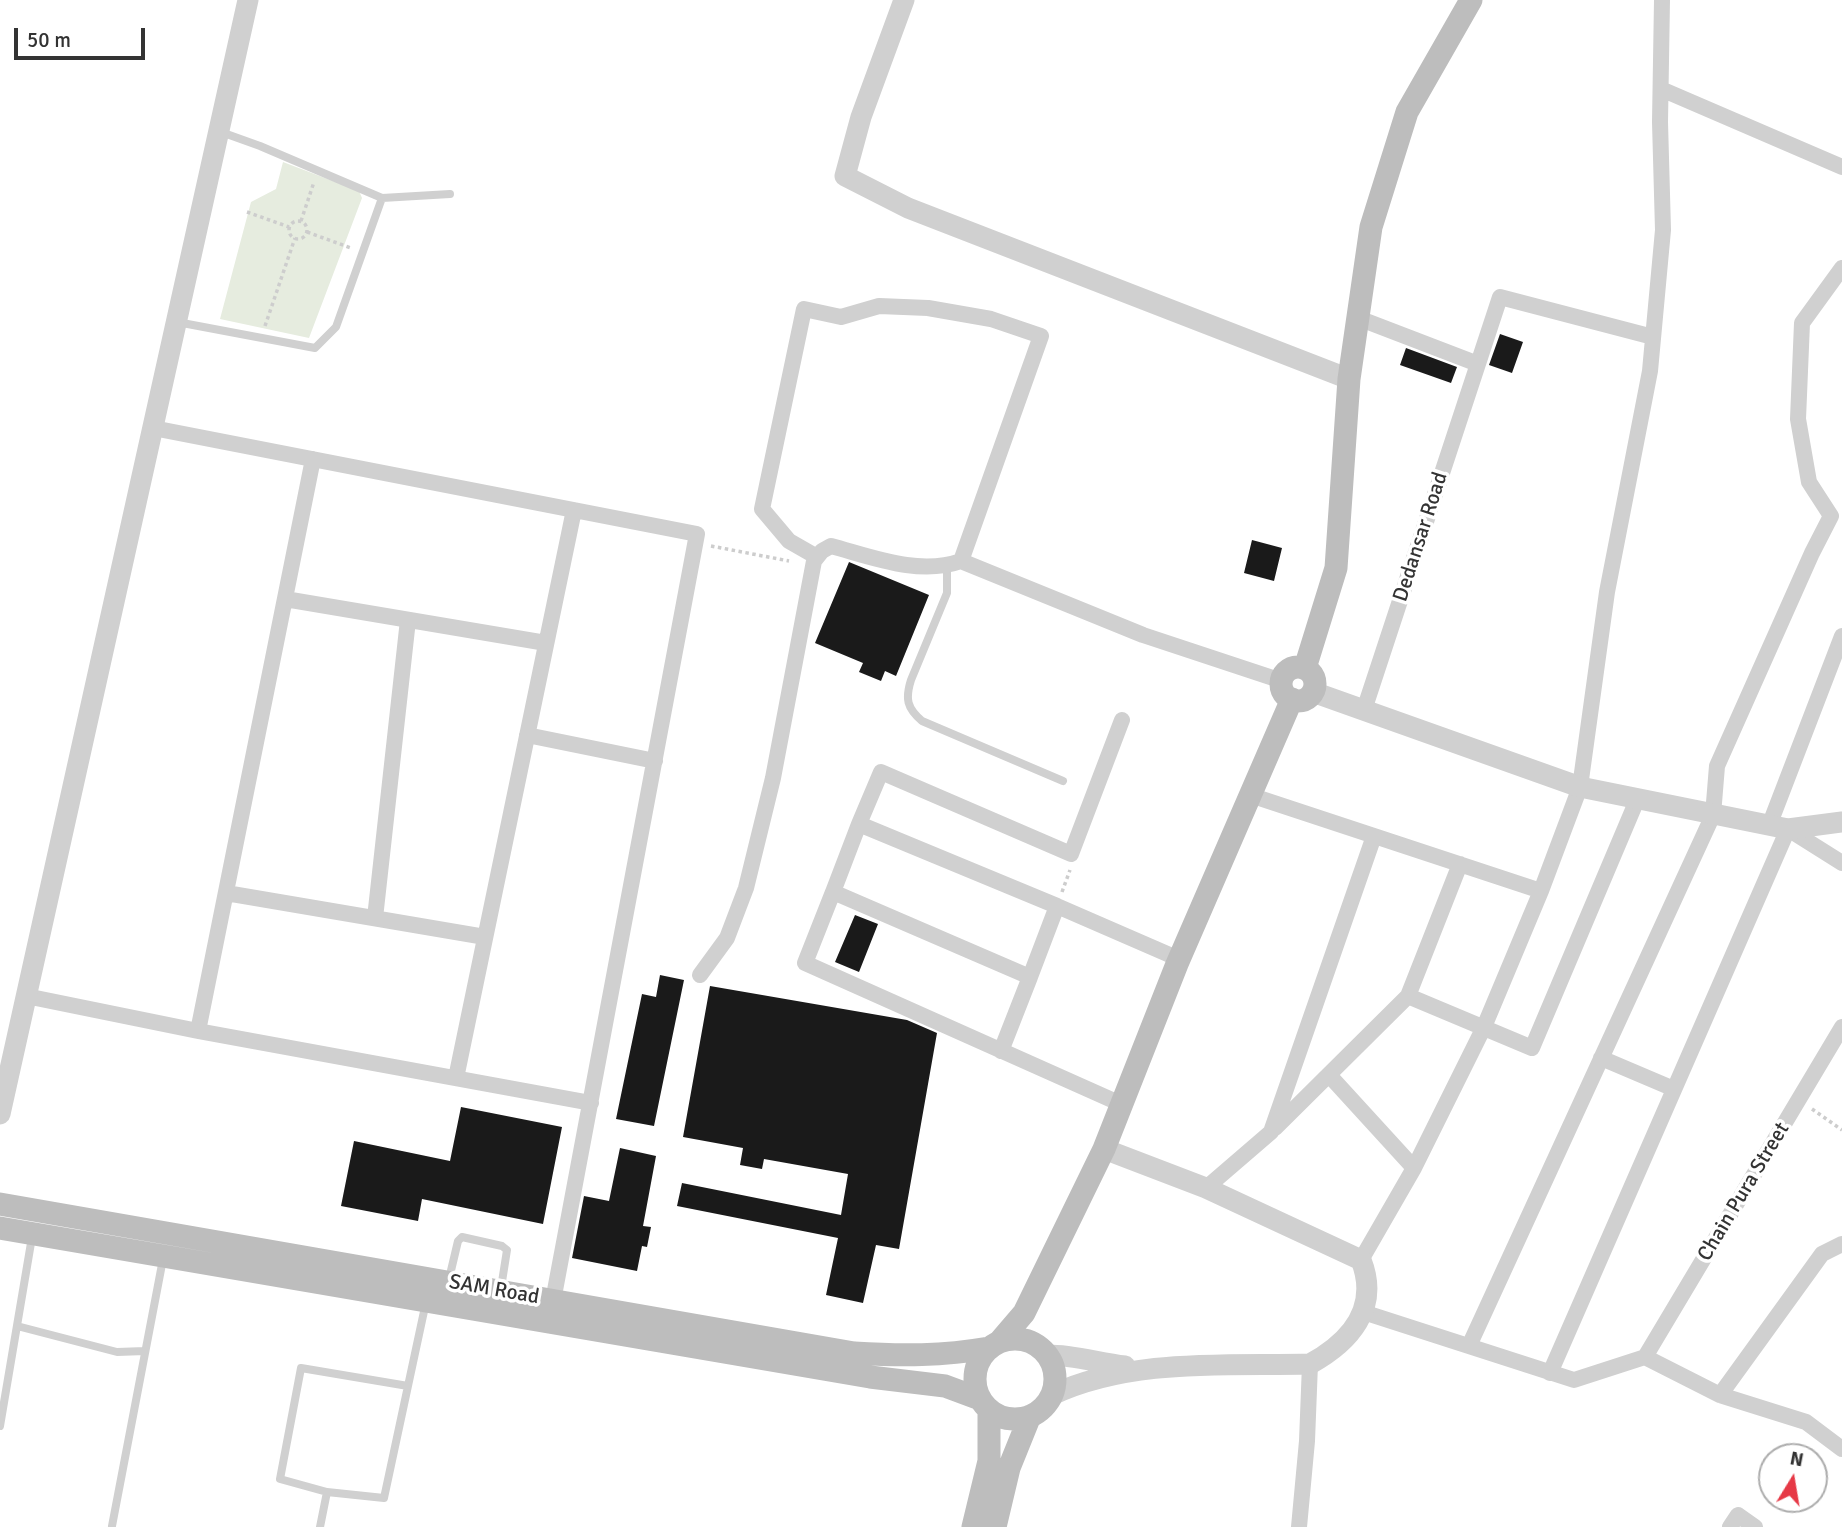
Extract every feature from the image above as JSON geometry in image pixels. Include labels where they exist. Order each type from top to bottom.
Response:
[{"type":"main road","points":[[973,1527],[989,1461],[985,1404],[976,1389],[976,1366],[1024,1313],[1104,1149],[1179,959],[1296,691],[1284,674],[1297,667],[1305,668],[1336,568],[1349,379],[1371,227],[1407,112],[1471,0]]},
{"type":"main road","name":"SAM Road","points":[[0,1204],[855,1353],[947,1355],[995,1344]]},
{"type":"main road","points":[[0,1228],[870,1377],[944,1386],[985,1404],[999,1416],[1011,1419],[1030,1416],[1045,1406],[1056,1381],[1054,1367],[1048,1355],[1028,1335],[1024,1325],[1024,1313]]},
{"type":"main road","points":[[995,1344],[1013,1338],[1026,1340],[1048,1355]]},
{"type":"main road","points":[[995,1527],[1009,1468],[1030,1416]]},
{"type":"street","points":[[0,1114],[248,0]]},
{"type":"street","points":[[904,0],[861,117],[845,176],[908,208],[1349,379]]},
{"type":"street","points":[[1361,1260],[1414,1168],[1484,1027],[1541,891],[1580,787],[1607,592],[1650,371],[1663,230],[1662,0]]},
{"type":"street","points":[[1661,89],[1842,167]]},
{"type":"street","points":[[1469,1346],[1713,815],[1717,765],[1831,516],[1809,482],[1798,419],[1802,323],[1842,268]]},
{"type":"street","name":"Dedansar Road","points":[[1364,710],[1500,297],[1653,337]]},
{"type":"street","points":[[815,561],[789,541],[762,509],[804,309],[841,317],[879,306],[928,308],[991,319],[1041,336],[954,563]]},
{"type":"street","points":[[1358,318],[1478,364]]},
{"type":"street","points":[[153,428],[697,534],[553,1301]]},
{"type":"street","points":[[198,1031],[313,459]]},
{"type":"street","points":[[456,1078],[574,510]]},
{"type":"street","points":[[700,975],[727,938],[746,888],[773,778],[815,561],[831,546],[901,565],[954,563],[1296,691],[1364,710],[1580,787],[1778,828],[1842,822]]},
{"type":"street","points":[[285,599],[546,643]]},
{"type":"street","points":[[375,918],[408,620]]},
{"type":"street","points":[[1550,1373],[1674,1089],[1778,828],[1842,636]]},
{"type":"street","points":[[1121,1104],[805,963],[881,772],[1071,854],[1122,720]]},
{"type":"street","points":[[527,735],[655,761]]},
{"type":"street","points":[[1250,795],[1541,891]]},
{"type":"street","points":[[1408,996],[1532,1048],[1637,800]]},
{"type":"street","points":[[859,824],[1179,959]]},
{"type":"street","points":[[1778,828],[1842,863]]},
{"type":"street","points":[[1271,1132],[1374,836]]},
{"type":"street","points":[[1206,1188],[1271,1132],[1408,996],[1460,864]]},
{"type":"street","points":[[833,892],[1030,977]]},
{"type":"street","points":[[226,893],[485,937]]},
{"type":"street","points":[[1001,1051],[1057,906]]},
{"type":"street","points":[[26,996],[198,1031],[591,1103]]},
{"type":"street","name":"Chain Pura Street","points":[[1645,1357],[1842,1027]]},
{"type":"street","points":[[1601,1058],[1674,1089]]},
{"type":"street","points":[[1329,1075],[1414,1168]]},
{"type":"street","points":[[1048,1355],[1068,1355],[1100,1363],[1151,1368],[1310,1364],[1331,1353],[1348,1336],[1363,1312],[1369,1291],[1361,1260],[1206,1188],[1104,1149]]},
{"type":"street","points":[[1720,1395],[1822,1254],[1842,1244]]},
{"type":"street","points":[[1363,1312],[1574,1380],[1645,1357],[1720,1395],[1806,1422],[1842,1449]]},
{"type":"street","points":[[1299,1527],[1307,1441],[1310,1364]]},
{"type":"street","points":[[1052,1395],[1103,1376],[1151,1368]]},
{"type":"street","points":[[1730,1527],[1738,1515],[1755,1527]]},
{"type":"lane","points":[[218,131],[382,198],[450,194]]},
{"type":"lane","points":[[177,322],[315,348],[336,327],[382,198]]},
{"type":"lane","points":[[954,563],[947,593],[911,680],[907,703],[922,721],[1063,781]]},
{"type":"lane","points":[[0,1426],[33,1234]]},
{"type":"lane","points":[[448,1283],[457,1241],[462,1237],[502,1246],[507,1250],[500,1291]]},
{"type":"lane","points":[[112,1526],[163,1256]]},
{"type":"lane","points":[[408,1386],[301,1368],[279,1479],[327,1492],[384,1499],[408,1386],[426,1301]]},
{"type":"lane","points":[[17,1326],[117,1352],[145,1352]]},
{"type":"lane","points":[[320,1527],[327,1492]]},
{"type":"path","points":[[300,221],[318,170]]},
{"type":"path","points":[[247,212],[289,227]]},
{"type":"path","points":[[289,227],[295,221],[300,221]]},
{"type":"path","points":[[300,221],[307,232]]},
{"type":"path","points":[[289,227],[290,235],[295,238],[301,238],[307,232]]},
{"type":"path","points":[[307,232],[363,252]]},
{"type":"path","points":[[261,337],[295,238]]},
{"type":"path","points":[[695,543],[815,561]]},
{"type":"path","points":[[1057,906],[1073,861],[1071,854]]},
{"type":"path","points":[[1799,1100],[1842,1130]]},
{"type":"shaded area","points":[[283,162],[359,191],[362,198],[309,338],[220,319],[251,202],[276,189]]},
{"type":"building","points":[[1500,334],[1523,342],[1512,373],[1489,365]]},
{"type":"building","points":[[1406,348],[1457,367],[1451,383],[1400,365]]},
{"type":"building","points":[[1252,540],[1282,548],[1274,581],[1244,573]]},
{"type":"building","points":[[849,562],[929,595],[896,676],[885,671],[881,681],[859,672],[863,663],[815,643]]},
{"type":"building","points":[[855,915],[878,924],[859,972],[835,962]]},
{"type":"building","points":[[660,975],[684,980],[654,1126],[616,1119],[642,994],[656,997]]},
{"type":"building","points":[[710,986],[907,1020],[937,1033],[899,1249],[876,1245],[863,1303],[826,1295],[838,1238],[677,1206],[682,1183],[841,1215],[848,1174],[764,1159],[762,1169],[740,1165],[743,1148],[683,1137]]},
{"type":"building","points":[[461,1107],[562,1127],[543,1224],[422,1199],[418,1221],[341,1206],[354,1141],[450,1161]]},
{"type":"building","points":[[620,1148],[656,1156],[643,1226],[651,1227],[647,1247],[642,1246],[637,1271],[572,1258],[584,1196],[609,1201]]}]
